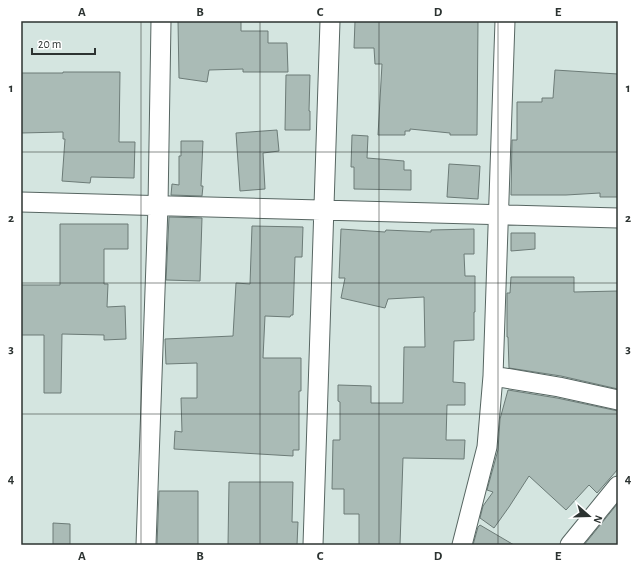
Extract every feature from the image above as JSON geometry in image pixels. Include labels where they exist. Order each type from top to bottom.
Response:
[{"type":"street","points":[[146,545],[158,206],[160,21]]},
{"type":"street","points":[[313,545],[330,21]]},
{"type":"street","points":[[462,545],[487,447],[493,376],[505,21]]},
{"type":"street","points":[[21,202],[618,218]]},
{"type":"street","points":[[493,376],[559,387],[618,400]]},
{"type":"street","points":[[570,545],[618,486]]},
{"type":"building","points":[[178,21],[241,21],[241,31],[268,31],[268,43],[287,43],[288,72],[243,72],[243,69],[209,70],[207,82],[179,78]]},
{"type":"building","points":[[355,21],[478,21],[477,135],[450,135],[450,133],[410,129],[410,131],[405,131],[405,135],[378,135],[382,64],[375,64],[374,48],[354,48]]},
{"type":"building","points":[[555,70],[618,74],[618,197],[600,197],[600,193],[566,195],[511,195],[512,140],[517,140],[517,102],[542,102],[542,98],[553,98]]},
{"type":"building","points":[[120,72],[119,142],[135,142],[134,178],[91,177],[90,183],[62,181],[65,139],[63,139],[63,132],[21,133],[21,73]]},
{"type":"building","points":[[286,75],[310,75],[310,130],[285,130]]},
{"type":"building","points":[[277,130],[279,151],[263,153],[265,189],[240,191],[236,133]]},
{"type":"building","points":[[352,135],[368,136],[367,158],[404,161],[404,170],[411,170],[411,190],[354,189],[354,167],[351,167]]},
{"type":"building","points":[[181,141],[203,141],[202,196],[171,195],[172,184],[179,185],[179,156],[181,156]]},
{"type":"building","points":[[449,164],[480,166],[478,199],[447,197]]},
{"type":"building","points":[[169,217],[202,218],[200,281],[166,280]]},
{"type":"building","points":[[60,224],[128,224],[128,249],[104,249],[104,284],[108,284],[107,307],[125,306],[126,339],[104,340],[104,335],[62,334],[61,393],[44,393],[44,335],[21,335],[21,285],[60,285]]},
{"type":"building","points":[[252,226],[303,227],[302,257],[295,257],[293,315],[290,317],[265,316],[263,358],[301,358],[301,391],[299,391],[299,450],[293,450],[293,456],[174,449],[175,431],[182,432],[181,398],[197,398],[197,363],[166,364],[165,339],[233,336],[236,283],[250,284]]},
{"type":"building","points":[[341,229],[385,232],[386,230],[431,232],[431,230],[474,229],[474,254],[464,254],[465,276],[475,276],[474,340],[454,341],[453,382],[465,383],[465,405],[447,405],[446,440],[465,440],[464,459],[403,458],[400,545],[359,545],[359,514],[344,514],[344,489],[332,489],[333,440],[340,440],[340,402],[338,401],[338,385],[371,386],[371,403],[403,403],[404,347],[425,347],[424,297],[388,299],[385,308],[341,298],[345,278],[339,278]]},
{"type":"building","points":[[511,233],[535,233],[535,249],[511,251]]},
{"type":"building","points":[[511,277],[574,277],[574,292],[618,291],[618,389],[561,376],[509,368],[507,293],[510,293]]},
{"type":"building","points":[[508,390],[557,398],[618,411],[618,469],[597,493],[589,485],[566,510],[529,476],[494,528],[480,518],[483,506],[493,492],[487,490],[498,450],[500,419]]},
{"type":"building","points":[[229,482],[293,482],[292,522],[298,522],[297,545],[228,545]]},
{"type":"building","points":[[159,491],[198,491],[198,545],[157,545]]},
{"type":"building","points":[[618,503],[618,545],[584,545]]},
{"type":"building","points":[[53,523],[70,524],[70,545],[53,545]]},
{"type":"building","points":[[480,525],[514,545],[473,545],[478,527]]}]
